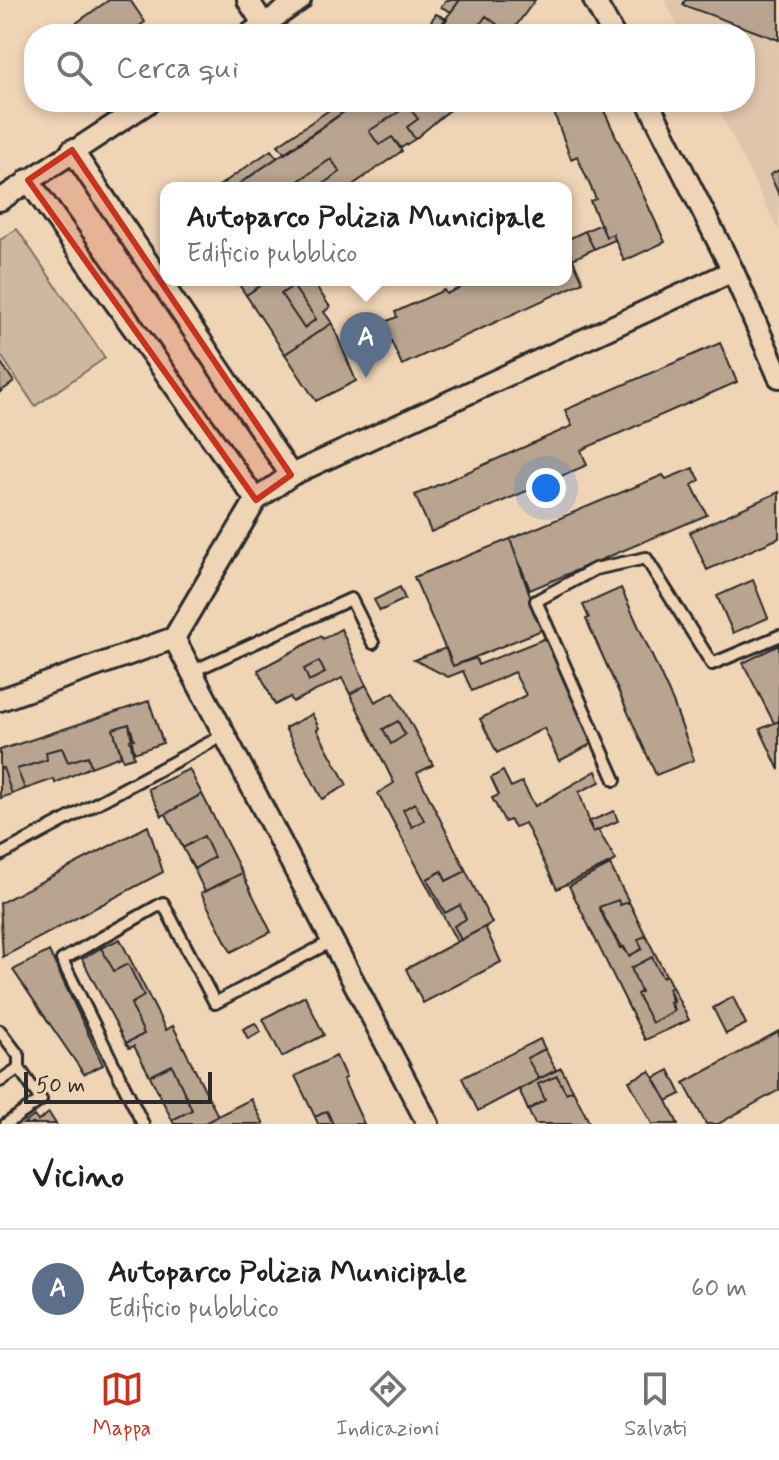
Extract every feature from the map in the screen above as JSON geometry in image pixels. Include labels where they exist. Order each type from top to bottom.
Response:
[{"type":"street","points":[[248,0],[255,24]]},
{"type":"street","points":[[266,24],[300,0]]},
{"type":"street","points":[[594,0],[607,24]]},
{"type":"street","points":[[0,200],[133,112]]},
{"type":"street","points":[[653,112],[733,271],[779,377]]},
{"type":"street","points":[[72,150],[160,281]]},
{"type":"street","points":[[28,180],[256,500]]},
{"type":"street","points":[[0,700],[174,638],[256,500],[291,475],[733,271]]},
{"type":"street","points":[[164,286],[291,475]]},
{"type":"street","points":[[174,638],[428,1124]]},
{"type":"lane","points":[[615,780],[536,601],[595,569],[646,558],[712,664],[779,636]]},
{"type":"lane","points":[[191,672],[351,599],[373,643]]},
{"type":"lane","points":[[0,855],[224,735]]},
{"type":"lane","points":[[143,1124],[62,960],[163,903],[215,1003],[332,941]]},
{"type":"lane","points":[[0,1031],[19,1056],[19,1068],[41,1100],[6,1124]]},
{"type":"lane","points":[[0,1081],[19,1068]]},
{"type":"highlighted area","points":[[72,150],[291,475],[256,500],[28,180]]},
{"type":"shaded area","points":[[665,0],[779,0],[779,232],[720,112],[755,112],[755,24],[676,24]]},
{"type":"shaded area","points":[[17,229],[105,358],[35,406],[0,354],[0,240]]},
{"type":"building","points":[[109,0],[130,0],[145,22],[142,24],[75,24]]},
{"type":"building","points":[[446,0],[460,0],[451,12],[441,7]]},
{"type":"building","points":[[460,0],[535,0],[517,24],[496,24],[486,16],[480,24],[442,24]]},
{"type":"building","points":[[685,0],[779,0],[779,40],[755,31],[755,24],[735,24],[683,5]]},
{"type":"building","points":[[436,14],[447,19],[443,24],[429,24]]},
{"type":"building","points":[[486,16],[496,24],[480,24]]},
{"type":"building","points":[[326,112],[344,112],[285,154],[278,145]]},
{"type":"building","points":[[343,112],[399,112],[369,131],[379,145],[392,137],[402,151],[357,182],[326,182],[340,172],[331,159],[297,182],[242,182]]},
{"type":"building","points":[[399,112],[413,112],[418,119],[407,127],[415,139],[401,148],[392,137],[379,145],[369,131]]},
{"type":"building","points":[[413,112],[447,112],[415,139],[407,127],[418,119]]},
{"type":"building","points":[[554,112],[605,112],[665,242],[624,261],[613,234],[606,237],[590,201],[596,199],[577,156],[571,159]]},
{"type":"building","points":[[271,150],[277,158],[242,182],[225,182]]},
{"type":"building","points":[[331,159],[340,172],[326,182],[297,182]]},
{"type":"building","points":[[779,170],[779,195],[770,175]]},
{"type":"building","points":[[601,224],[606,237],[613,234],[615,240],[594,249],[585,231]]},
{"type":"building","points":[[585,231],[594,249],[573,259],[572,237]]},
{"type":"building","points":[[572,257],[583,282],[402,365],[383,323],[397,317],[395,312],[444,290],[446,294],[464,286],[572,286]]},
{"type":"building","points":[[240,286],[260,286],[246,295]]},
{"type":"building","points":[[260,286],[293,286],[316,286],[330,307],[324,312],[332,323],[285,354],[246,295]],"holes":[[[293,286],[316,319],[304,328],[281,294]]]},
{"type":"building","points":[[293,286],[316,319],[304,328],[281,294]]},
{"type":"building","points":[[332,323],[356,381],[316,401],[285,354]]},
{"type":"building","points":[[720,343],[737,382],[581,450],[587,465],[431,532],[415,495],[572,426],[565,410]]},
{"type":"building","points":[[0,361],[14,382],[0,392]]},
{"type":"building","points":[[693,468],[700,480],[692,485],[707,515],[530,590],[510,539],[663,475],[666,479]]},
{"type":"building","points":[[779,492],[779,538],[707,570],[690,532]]},
{"type":"building","points":[[510,539],[542,630],[453,666],[414,577]]},
{"type":"building","points":[[753,580],[768,618],[733,633],[717,596]]},
{"type":"building","points":[[400,587],[405,599],[380,611],[374,600]]},
{"type":"building","points":[[621,588],[673,702],[694,760],[656,775],[586,619],[589,618],[583,605]]},
{"type":"building","points":[[341,629],[366,685],[350,694],[342,678],[293,702],[290,697],[275,705],[258,670],[321,636],[323,639]],"holes":[[[319,661],[325,673],[309,681],[304,669]]]},
{"type":"building","points":[[546,638],[593,743],[559,761],[544,728],[497,753],[480,719],[526,695],[514,672],[472,691],[463,671],[448,677],[414,660],[446,648],[453,666],[476,658],[478,665]]},
{"type":"building","points":[[779,645],[779,721],[774,723],[743,663]]},
{"type":"building","points":[[319,661],[325,673],[309,681],[304,669]]},
{"type":"building","points":[[366,685],[375,702],[394,692],[433,765],[417,773],[466,871],[446,881],[442,871],[427,879],[445,913],[460,905],[466,919],[454,926],[461,940],[457,942],[378,793],[394,783],[350,694]],"holes":[[[398,721],[405,735],[391,744],[383,729]],[[415,803],[424,820],[412,827],[403,810]]]},
{"type":"building","points":[[149,701],[163,743],[134,753],[129,724],[113,729],[121,756],[91,767],[88,756],[68,762],[62,748],[46,752],[47,760],[17,769],[25,789],[12,794],[3,768],[0,769],[0,750]]},
{"type":"building","points":[[312,714],[319,728],[317,730],[347,785],[322,799],[285,728]]},
{"type":"building","points":[[398,721],[405,735],[391,744],[383,729]]},
{"type":"building","points":[[779,721],[779,770],[760,729]]},
{"type":"building","points":[[129,724],[134,739],[130,740],[134,757],[123,760],[113,729]]},
{"type":"building","points":[[62,748],[68,762],[88,756],[91,767],[55,783],[54,779],[25,789],[17,769],[47,760],[46,752]]},
{"type":"building","points":[[3,768],[12,794],[0,798],[0,769]]},
{"type":"building","points":[[189,769],[202,794],[162,816],[148,789]]},
{"type":"building","points":[[503,771],[511,787],[522,782],[535,806],[596,771],[600,782],[579,792],[593,832],[598,830],[616,860],[557,889],[525,823],[515,827],[510,820],[505,822],[492,798],[499,795],[491,778]]},
{"type":"building","points":[[202,794],[242,873],[205,892],[194,869],[214,857],[204,836],[183,848],[166,814]]},
{"type":"building","points":[[415,803],[424,820],[412,827],[403,810]]},
{"type":"building","points":[[614,811],[618,821],[593,832],[588,822]]},
{"type":"building","points":[[148,826],[163,872],[3,957],[0,903]]},
{"type":"building","points":[[204,836],[214,857],[194,869],[183,848]]},
{"type":"building","points":[[610,865],[629,902],[620,905],[618,900],[599,907],[607,925],[629,956],[642,949],[638,939],[646,936],[666,975],[662,977],[652,957],[631,968],[641,992],[637,994],[652,1023],[674,1011],[669,989],[672,987],[689,1020],[645,1040],[569,886]]},
{"type":"building","points":[[442,871],[446,881],[466,871],[492,923],[461,940],[454,926],[466,919],[460,905],[445,913],[427,879]]},
{"type":"building","points":[[242,873],[271,932],[231,952],[201,893]]},
{"type":"building","points":[[618,900],[620,905],[629,902],[646,936],[638,939],[642,949],[629,956],[624,947],[620,948],[599,907]]},
{"type":"building","points":[[485,927],[501,962],[423,1003],[406,969]]},
{"type":"building","points":[[120,939],[166,1030],[173,1026],[218,1116],[203,1124],[174,1124],[172,1120],[192,1110],[172,1065],[150,1076],[134,1046],[129,1048],[126,1043],[144,1034],[131,1004],[144,996],[128,964],[114,971],[101,948]]},
{"type":"building","points":[[101,948],[114,971],[128,964],[144,996],[131,1004],[144,1034],[126,1043],[82,959]]},
{"type":"building","points":[[49,951],[103,1065],[84,1074],[13,970]]},
{"type":"building","points":[[652,957],[662,977],[666,975],[672,987],[669,989],[674,1002],[670,1003],[674,1011],[652,1023],[637,994],[641,992],[631,968]]},
{"type":"building","points":[[305,996],[324,1035],[282,1057],[263,1019]]},
{"type":"building","points":[[733,997],[746,1024],[726,1034],[713,1008]]},
{"type":"building","points":[[255,1023],[261,1032],[248,1039],[243,1029]]},
{"type":"building","points":[[779,1031],[779,1090],[718,1124],[706,1124],[684,1083]]},
{"type":"building","points":[[540,1039],[545,1049],[527,1058],[539,1079],[478,1111],[462,1078]]},
{"type":"building","points":[[545,1049],[556,1070],[539,1079],[527,1058]]},
{"type":"building","points":[[336,1056],[364,1124],[333,1124],[327,1111],[315,1117],[295,1076]]},
{"type":"building","points":[[172,1065],[192,1110],[172,1120],[150,1076]]},
{"type":"building","points":[[561,1068],[573,1090],[566,1093],[557,1076],[538,1084],[545,1100],[528,1110],[519,1089]]},
{"type":"building","points":[[669,1070],[681,1094],[667,1101],[654,1078]]},
{"type":"building","points":[[650,1071],[678,1124],[652,1124],[629,1081]]},
{"type":"building","points":[[557,1076],[566,1093],[573,1090],[590,1124],[535,1124],[528,1110],[545,1100],[538,1084]]},
{"type":"building","points":[[251,1099],[264,1124],[203,1124],[218,1116]]},
{"type":"building","points":[[327,1111],[333,1124],[318,1124],[315,1117]]},
{"type":"building","points":[[49,1113],[56,1124],[23,1124],[34,1116],[38,1121]]},
{"type":"place","name":"Autoparco Polizia Municipale","points":[[366,378]]}]
